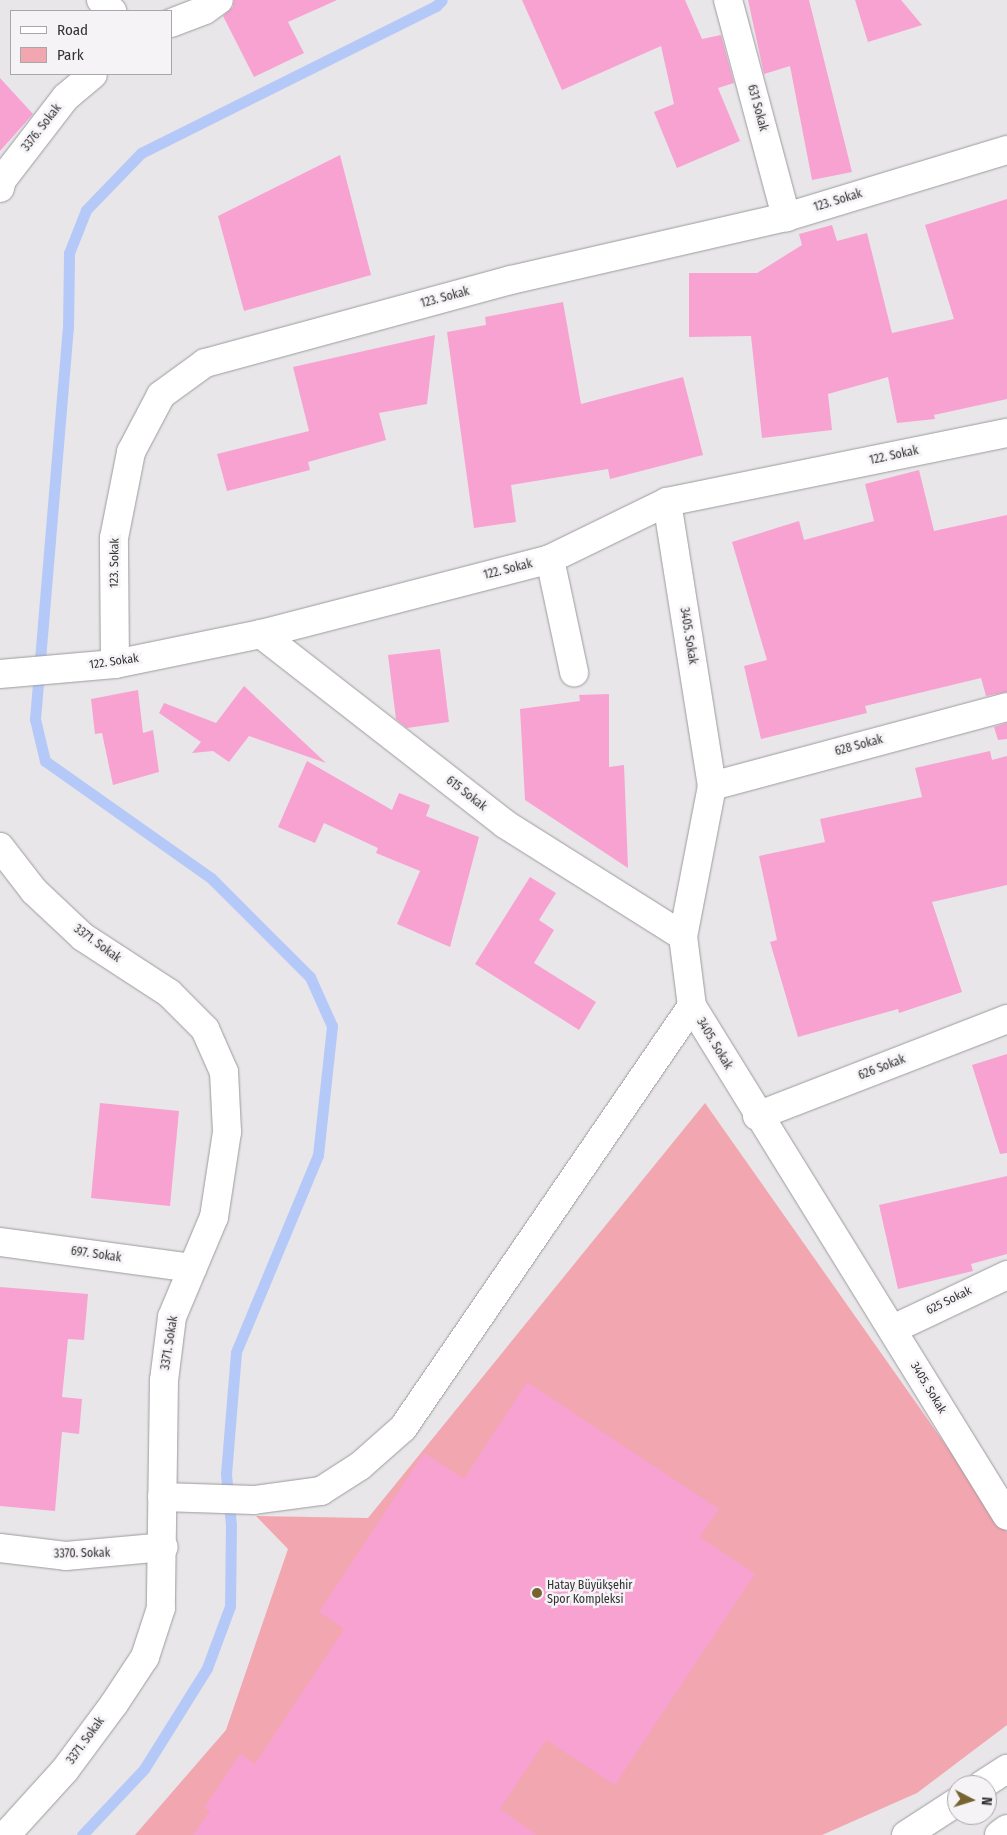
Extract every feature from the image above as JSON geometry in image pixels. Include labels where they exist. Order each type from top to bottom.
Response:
[{"type":"street","points":[[101,0],[111,10]]},
{"type":"street","points":[[172,23],[204,10],[219,0]]},
{"type":"street","name":"631 Sokak","points":[[728,0],[786,216]]},
{"type":"street","name":"3376. Sokak","points":[[1,182],[66,96],[92,75]]},
{"type":"street","name":"123. Sokak","points":[[115,664],[114,538],[131,452],[161,395],[205,363],[511,280],[786,216],[1007,150]]},
{"type":"street","name":"122. Sokak","points":[[0,674],[115,664],[261,634],[550,559],[667,502],[1007,433]]},
{"type":"street","name":"3405. Sokak","points":[[667,502],[712,786],[683,936],[692,1006],[757,1116],[893,1329],[1007,1516]]},
{"type":"street","points":[[550,559],[574,672]]},
{"type":"street","name":"615 Sokak","points":[[261,634],[505,824],[683,936]]},
{"type":"street","name":"628 Sokak","points":[[712,786],[1007,707]]},
{"type":"street","name":"3371. Sokak","points":[[0,847],[34,891],[84,937],[169,993],[205,1029],[224,1072],[227,1132],[214,1217],[172,1318],[167,1353],[162,1497],[164,1547],[161,1608],[145,1657],[65,1770],[6,1835]]},
{"type":"street","points":[[162,1497],[254,1500],[321,1491],[360,1466],[403,1428],[692,1006]]},
{"type":"street","name":"626 Sokak","points":[[757,1116],[1007,1020]]},
{"type":"street","name":"697. Sokak","points":[[0,1242],[192,1268]]},
{"type":"street","name":"625 Sokak","points":[[893,1329],[1007,1275]]},
{"type":"street","name":"3370. Sokak","points":[[0,1548],[66,1556],[164,1547]]},
{"type":"street","points":[[906,1835],[947,1808]]},
{"type":"street","points":[[999,1835],[1007,1829]]},
{"type":"green space","points":[[705,1103],[1007,1532],[1007,1725],[917,1793],[822,1835],[135,1835],[226,1730],[288,1549],[256,1516],[368,1518]]},
{"type":"building","points":[[234,0],[337,0],[288,22],[304,53],[254,77],[223,16],[233,7]]},
{"type":"building","points":[[522,0],[685,0],[702,39],[721,35],[734,83],[718,88],[740,141],[677,168],[654,112],[674,104],[661,46],[562,90]]},
{"type":"building","points":[[748,0],[809,0],[852,172],[812,180],[790,66],[764,74]]},
{"type":"building","points":[[855,0],[901,0],[922,25],[868,42]]},
{"type":"building","points":[[0,78],[33,114],[0,151]]},
{"type":"building","points":[[340,155],[371,275],[244,311],[218,216]]},
{"type":"building","points":[[1007,199],[1007,399],[934,415],[935,419],[897,423],[888,377],[828,394],[832,430],[762,438],[751,336],[689,337],[689,273],[757,273],[802,245],[799,234],[832,225],[837,241],[867,233],[892,333],[954,319],[925,225]]},
{"type":"building","points":[[563,302],[581,404],[683,377],[703,455],[610,479],[608,469],[511,485],[516,522],[474,528],[447,332],[486,325],[485,317]]},
{"type":"building","points":[[435,335],[427,404],[379,413],[386,440],[308,462],[310,470],[227,491],[217,454],[309,431],[293,367]]},
{"type":"building","points":[[919,470],[934,531],[1007,515],[1007,692],[986,696],[981,678],[865,706],[867,713],[761,739],[744,666],[767,660],[732,542],[799,521],[804,540],[874,521],[865,484]]},
{"type":"building","points":[[440,649],[449,722],[407,728],[396,719],[388,655]]},
{"type":"building","points":[[244,686],[326,763],[249,736],[229,762],[213,751],[192,753],[201,742],[159,713],[164,703],[216,723]]},
{"type":"building","points":[[138,690],[143,733],[153,730],[159,772],[113,785],[102,733],[95,734],[91,699]]},
{"type":"building","points":[[609,694],[609,767],[624,765],[628,868],[525,800],[520,709],[580,701],[579,695]]},
{"type":"building","points":[[1007,723],[1007,739],[998,740],[994,727]]},
{"type":"building","points":[[990,751],[992,760],[1007,756],[1007,885],[932,902],[962,992],[899,1013],[898,1009],[798,1037],[770,942],[777,940],[759,856],[825,842],[820,819],[922,797],[915,768]]},
{"type":"building","points":[[307,761],[392,810],[399,793],[430,805],[426,816],[479,837],[450,947],[397,924],[420,871],[376,853],[378,848],[324,823],[315,843],[278,827]]},
{"type":"building","points":[[530,877],[556,893],[539,920],[554,930],[534,963],[596,1002],[579,1030],[475,964]]},
{"type":"building","points":[[1007,1054],[1007,1153],[1000,1154],[972,1065]]},
{"type":"building","points":[[100,1103],[179,1111],[170,1206],[91,1198]]},
{"type":"building","points":[[1007,1176],[1007,1254],[971,1264],[973,1271],[898,1289],[879,1205]]},
{"type":"building","points":[[0,1287],[88,1294],[84,1340],[68,1339],[62,1397],[82,1399],[79,1434],[62,1432],[55,1511],[0,1506]]},
{"type":"building","name":"Hatay Büyükşehir Spor Kompleksi","points":[[527,1382],[719,1509],[700,1537],[755,1574],[615,1785],[546,1740],[500,1809],[537,1835],[193,1835],[210,1811],[204,1808],[240,1754],[255,1764],[344,1629],[319,1612],[424,1453],[464,1479]]},
{"type":"waterway","points":[[82,1835],[144,1769],[207,1668],[230,1606],[231,1525],[226,1474],[236,1352],[318,1155],[332,1026],[310,977],[211,878],[45,761],[35,719],[68,328],[69,253],[86,210],[141,153],[436,6],[442,0]]},
{"type":"place","name":"Hatay Büyükşehir Spor Kompleksi","points":[[537,1593]]}]
